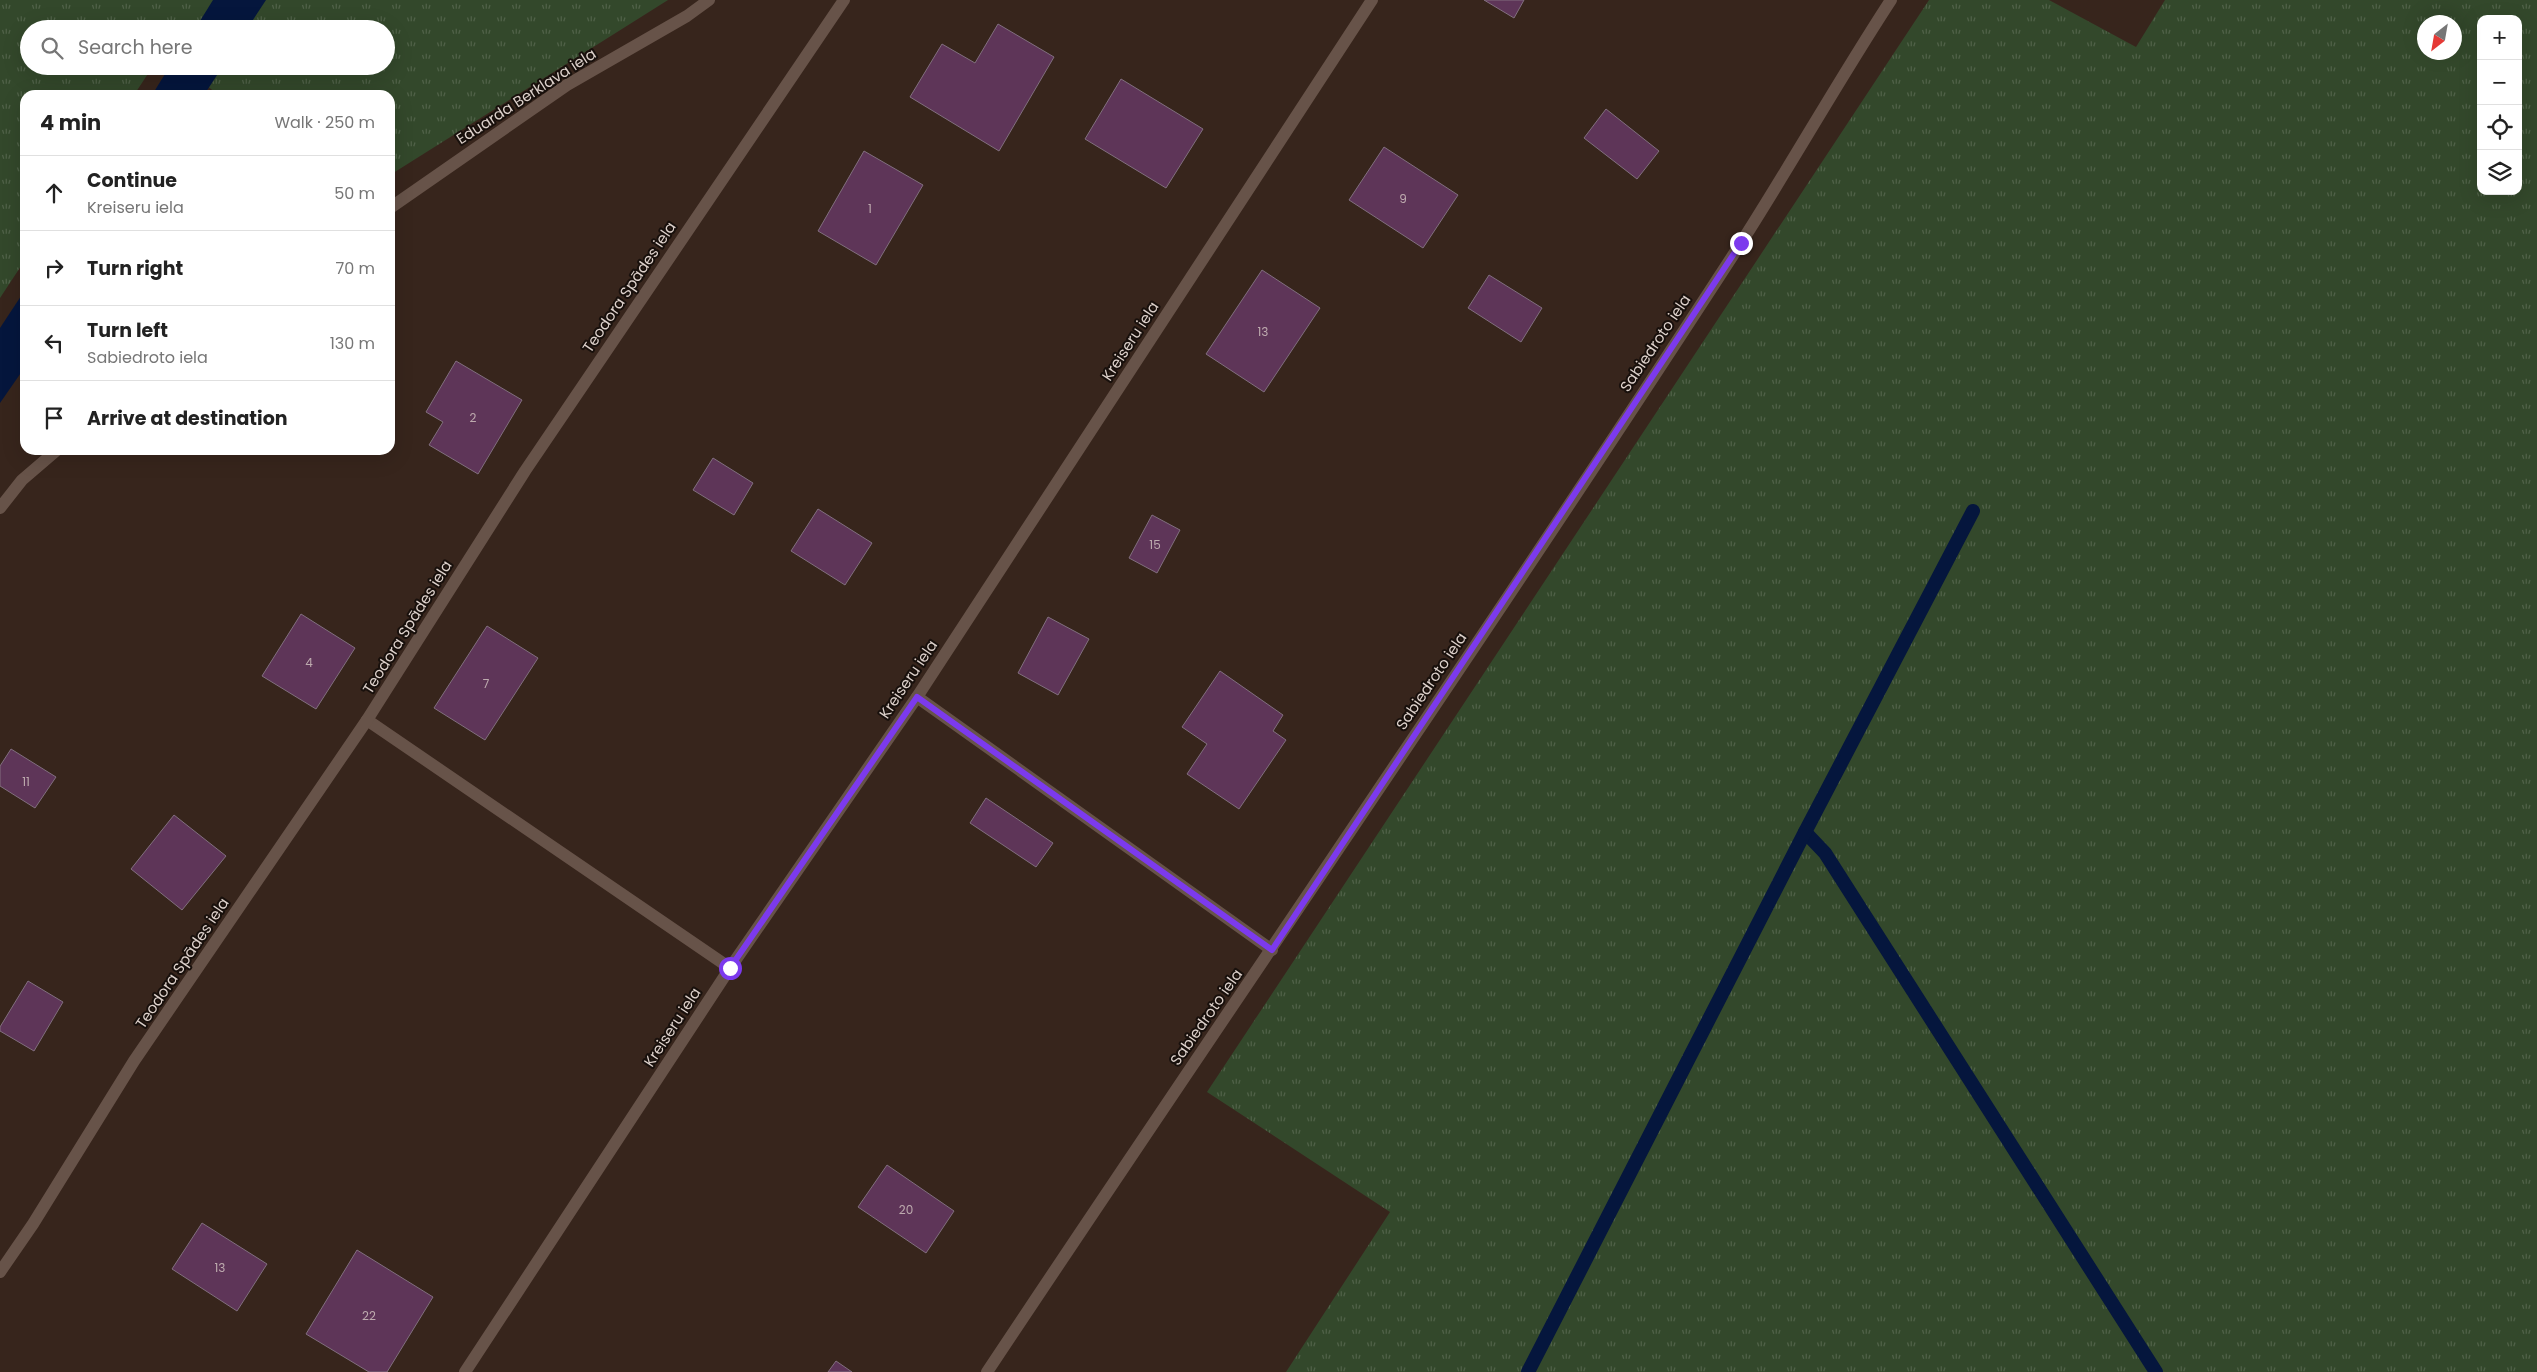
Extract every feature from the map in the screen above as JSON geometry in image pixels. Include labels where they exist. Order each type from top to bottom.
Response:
[{"type":"street","name":"Eduarda Berklava iela","points":[[395,205],[567,85],[687,16],[709,0]]},
{"type":"street","name":"Teodora Spādes iela","points":[[0,1272],[33,1224],[134,1061],[368,720],[531,463],[844,0]]},
{"type":"street","name":"Kreiseru iela","points":[[465,1372],[730,968],[917,697],[1372,0]]},
{"type":"street","name":"Sabiedroto iela","points":[[987,1372],[1149,1129],[1272,950],[1741,243],[1892,0]]},
{"type":"street","points":[[0,508],[22,480],[52,455]]},
{"type":"street","points":[[917,697],[1272,950]]},
{"type":"street","points":[[368,720],[730,968]]},
{"type":"green space","points":[[0,0],[668,0],[395,172],[395,90],[212,90],[195,75],[395,75],[395,20],[20,20],[20,75],[147,75],[137,90],[20,90],[20,268],[0,298]]},
{"type":"green space","points":[[1929,0],[2049,0],[2136,47],[2165,0],[2537,0],[2537,1372],[1286,1372],[1390,1212],[1207,1092]]},
{"type":"water","points":[[213,0],[266,0],[253,20],[201,20]]},
{"type":"water","points":[[164,75],[217,75],[207,90],[155,90]]},
{"type":"water","points":[[20,298],[20,374],[0,403],[0,328]]},
{"type":"building","points":[[1484,0],[1524,0],[1514,18]]},
{"type":"building","points":[[998,24],[1054,57],[999,151],[910,97],[942,44],[975,63]]},
{"type":"building","points":[[1121,79],[1203,129],[1166,188],[1085,139]]},
{"type":"building","points":[[1606,109],[1659,151],[1637,179],[1584,138]]},
{"type":"building","points":[[1384,147],[1458,195],[1423,248],[1349,200]]},
{"type":"building","points":[[864,151],[923,185],[876,265],[818,231]]},
{"type":"building","points":[[1262,270],[1320,308],[1264,392],[1206,354]]},
{"type":"building","points":[[1489,275],[1542,308],[1521,342],[1468,308]]},
{"type":"building","points":[[456,361],[522,400],[478,474],[429,445],[443,422],[426,412]]},
{"type":"building","points":[[713,458],[753,483],[734,515],[693,490]]},
{"type":"building","points":[[818,509],[872,543],[845,585],[791,551]]},
{"type":"building","points":[[1152,515],[1180,530],[1157,573],[1129,558]]},
{"type":"building","points":[[301,614],[355,648],[316,709],[262,676]]},
{"type":"building","points":[[1048,617],[1089,639],[1058,695],[1018,673]]},
{"type":"building","points":[[487,626],[538,658],[485,740],[434,708]]},
{"type":"building","points":[[1220,671],[1283,715],[1273,731],[1286,740],[1239,809],[1187,774],[1207,744],[1182,727]]},
{"type":"building","points":[[11,749],[56,777],[35,808],[0,786],[0,766]]},
{"type":"building","points":[[986,798],[1053,843],[1036,867],[970,823]]},
{"type":"building","points":[[174,815],[226,856],[182,910],[131,869]]},
{"type":"building","points":[[28,981],[63,1002],[34,1051],[0,1031],[0,1027]]},
{"type":"building","points":[[887,1165],[954,1211],[926,1253],[858,1207]]},
{"type":"building","points":[[202,1223],[267,1264],[237,1311],[172,1269]]},
{"type":"building","points":[[357,1250],[433,1297],[387,1372],[369,1372],[306,1334]]},
{"type":"building","points":[[836,1361],[852,1372],[828,1372]]},
{"type":"waterway","points":[[1528,1372],[1805,832],[1973,511]]},
{"type":"waterway","points":[[1805,832],[1825,853],[2156,1372]]},
{"type":"route","points":[[730,968],[917,697],[1272,950],[1741,243]]}]
